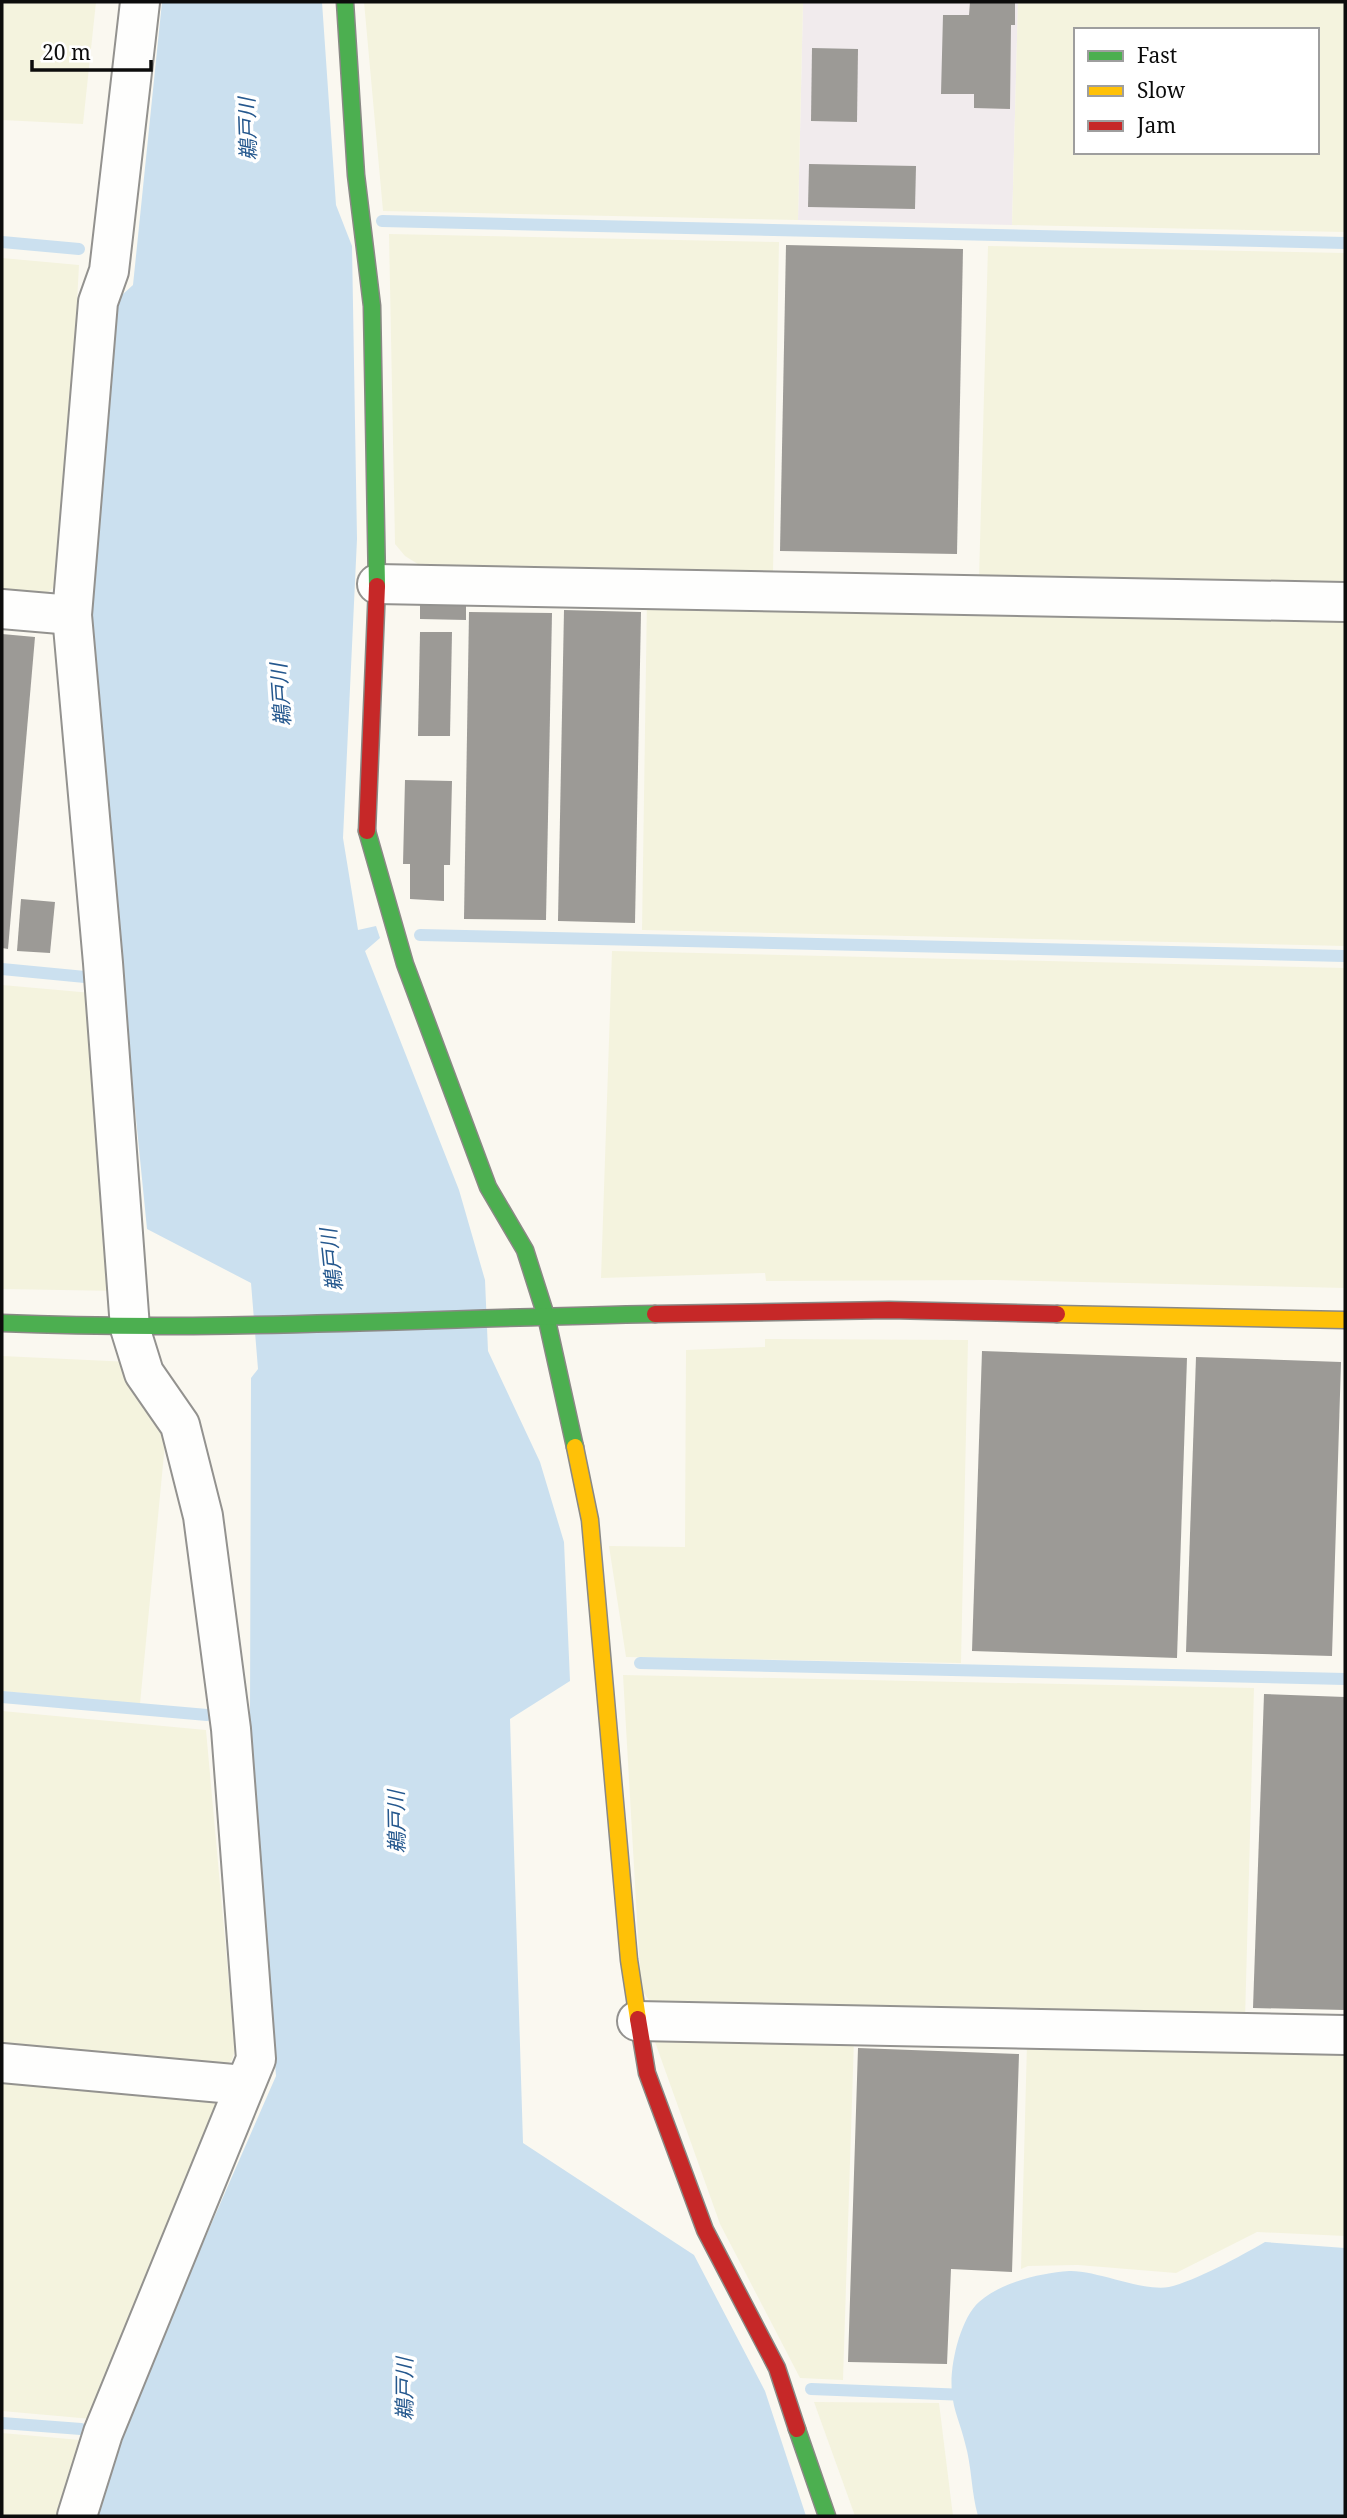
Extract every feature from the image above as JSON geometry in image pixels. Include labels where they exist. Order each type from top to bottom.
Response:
[{"type":"street","points":[[77,2516],[103,2433],[256,2059],[231,1729],[203,1516],[180,1425],[144,1373],[130,1328],[103,962],[72,615],[98,302],[109,271],[140,2]]},
{"type":"street","points":[[345,2],[356,175],[372,306],[377,584],[367,838],[405,964],[488,1187],[525,1250],[546,1316],[590,1520],[629,1960],[646,2073],[705,2230],[777,2368],[827,2516]]},
{"type":"street","points":[[377,584],[1345,602]]},
{"type":"street","points":[[2,609],[72,615]]},
{"type":"street","points":[[2,1323],[130,1328],[502,1317],[889,1310],[1345,1320]]},
{"type":"street","points":[[637,2021],[1345,2035]]},
{"type":"street","points":[[2,2063],[244,2085]]},
{"type":"shaded area","points":[[803,2],[1018,2],[1012,225],[798,220]]},
{"type":"green space","points":[[2,2],[96,2],[83,124],[2,120]]},
{"type":"green space","points":[[364,2],[803,2],[798,220],[383,211]]},
{"type":"green space","points":[[1018,2],[1345,2],[1345,232],[1012,225]]},
{"type":"green space","points":[[389,234],[779,242],[773,574],[421,566],[405,556],[395,544]]},
{"type":"green space","points":[[988,246],[1345,253],[1345,588],[979,579]]},
{"type":"green space","points":[[2,258],[79,265],[62,581],[43,596],[2,592]]},
{"type":"green space","points":[[647,595],[1345,610],[1345,946],[642,930]]},
{"type":"green space","points":[[612,951],[1345,968],[1345,1288],[994,1280],[766,1281],[765,1273],[601,1278]]},
{"type":"green space","points":[[2,985],[92,993],[119,1291],[2,1289]]},
{"type":"green space","points":[[765,1339],[968,1340],[961,1663],[626,1657],[609,1546],[685,1547],[686,1350],[765,1347]]},
{"type":"green space","points":[[2,1356],[131,1362],[167,1423],[140,1704],[2,1691]]},
{"type":"green space","points":[[623,1675],[1254,1688],[1245,2021],[664,2008],[649,2000],[641,1989]]},
{"type":"green space","points":[[2,1711],[206,1730],[235,2050],[232,2060],[220,2070],[2,2051]]},
{"type":"green space","points":[[661,2034],[854,2039],[843,2380],[800,2378],[720,2224],[655,2042]]},
{"type":"green space","points":[[1027,2043],[1345,2050],[1345,2236],[1257,2232],[1176,2273],[1078,2265],[1028,2266],[1021,2269]]},
{"type":"green space","points":[[2,2074],[220,2098],[92,2419],[2,2411]]},
{"type":"green space","points":[[814,2402],[939,2403],[953,2516],[855,2516]]},
{"type":"green space","points":[[2,2433],[80,2440],[61,2516],[2,2516]]},
{"type":"water","name":"鵜戸川","points":[[162,2],[322,2],[336,205],[352,246],[357,539],[343,838],[358,930],[376,926],[380,938],[365,951],[459,1190],[485,1280],[488,1351],[540,1462],[564,1542],[570,1681],[510,1719],[523,2143],[694,2255],[765,2391],[806,2516],[94,2516],[115,2444],[276,2076],[250,1717],[251,1378],[258,1369],[251,1283],[147,1229],[88,638],[113,303],[133,285]]},
{"type":"water","points":[[1265,2242],[1345,2248],[1345,2516],[978,2516],[967,2452],[954,2405],[952,2370],[961,2331],[979,2302],[1010,2284],[1069,2271],[1159,2288],[1169,2287],[1204,2274]]},
{"type":"building","points":[[970,2],[1015,2],[1015,25],[1011,25],[1010,109],[974,108],[974,94],[941,94],[943,15],[969,15]]},
{"type":"building","points":[[812,48],[858,49],[857,122],[811,121]]},
{"type":"building","points":[[809,164],[916,166],[915,209],[808,207]]},
{"type":"building","points":[[786,245],[963,249],[957,554],[780,551]]},
{"type":"building","points":[[420,604],[466,604],[466,620],[420,619]]},
{"type":"building","points":[[564,610],[641,612],[635,923],[558,921]]},
{"type":"building","points":[[469,612],[552,613],[546,920],[464,919]]},
{"type":"building","points":[[420,632],[452,632],[450,736],[418,736]]},
{"type":"building","points":[[2,634],[35,637],[8,949],[2,948]]},
{"type":"building","points":[[405,780],[452,781],[450,865],[444,865],[444,901],[410,899],[410,864],[403,864]]},
{"type":"building","points":[[21,899],[55,902],[50,953],[17,951]]},
{"type":"building","points":[[982,1351],[1187,1358],[1177,1658],[972,1651]]},
{"type":"building","points":[[1196,1357],[1341,1362],[1332,1656],[1186,1652]]},
{"type":"building","points":[[1264,1694],[1345,1697],[1345,2010],[1253,2008]]},
{"type":"building","points":[[858,2048],[1019,2054],[1012,2272],[951,2269],[947,2364],[848,2362]]},
{"type":"waterway","points":[[382,221],[1345,243]]},
{"type":"waterway","points":[[2,242],[79,249]]},
{"type":"waterway","points":[[420,935],[1345,956]]},
{"type":"waterway","points":[[2,969],[85,977]]},
{"type":"waterway","points":[[640,1663],[1345,1679]]},
{"type":"waterway","points":[[2,1697],[207,1715]]},
{"type":"waterway","points":[[811,2389],[967,2395]]},
{"type":"waterway","points":[[2,2423],[81,2429]]},
{"type":"traffic: fast","points":[[345,2],[356,175],[372,306],[377,586]]},
{"type":"traffic: fast","points":[[367,831],[405,964],[488,1187],[525,1250],[546,1316],[575,1447]]},
{"type":"traffic: fast","points":[[2,1323],[247,1325],[655,1314]]},
{"type":"traffic: fast","points":[[797,2429],[827,2516]]},
{"type":"traffic: slow","points":[[1057,1314],[1345,1320]]},
{"type":"traffic: slow","points":[[575,1447],[590,1520],[629,1960],[638,2019]]},
{"type":"traffic: jam","points":[[367,831],[377,586]]},
{"type":"traffic: jam","points":[[655,1314],[889,1310],[1057,1314]]},
{"type":"traffic: jam","points":[[638,2019],[647,2073],[705,2230],[777,2368],[797,2429]]}]
